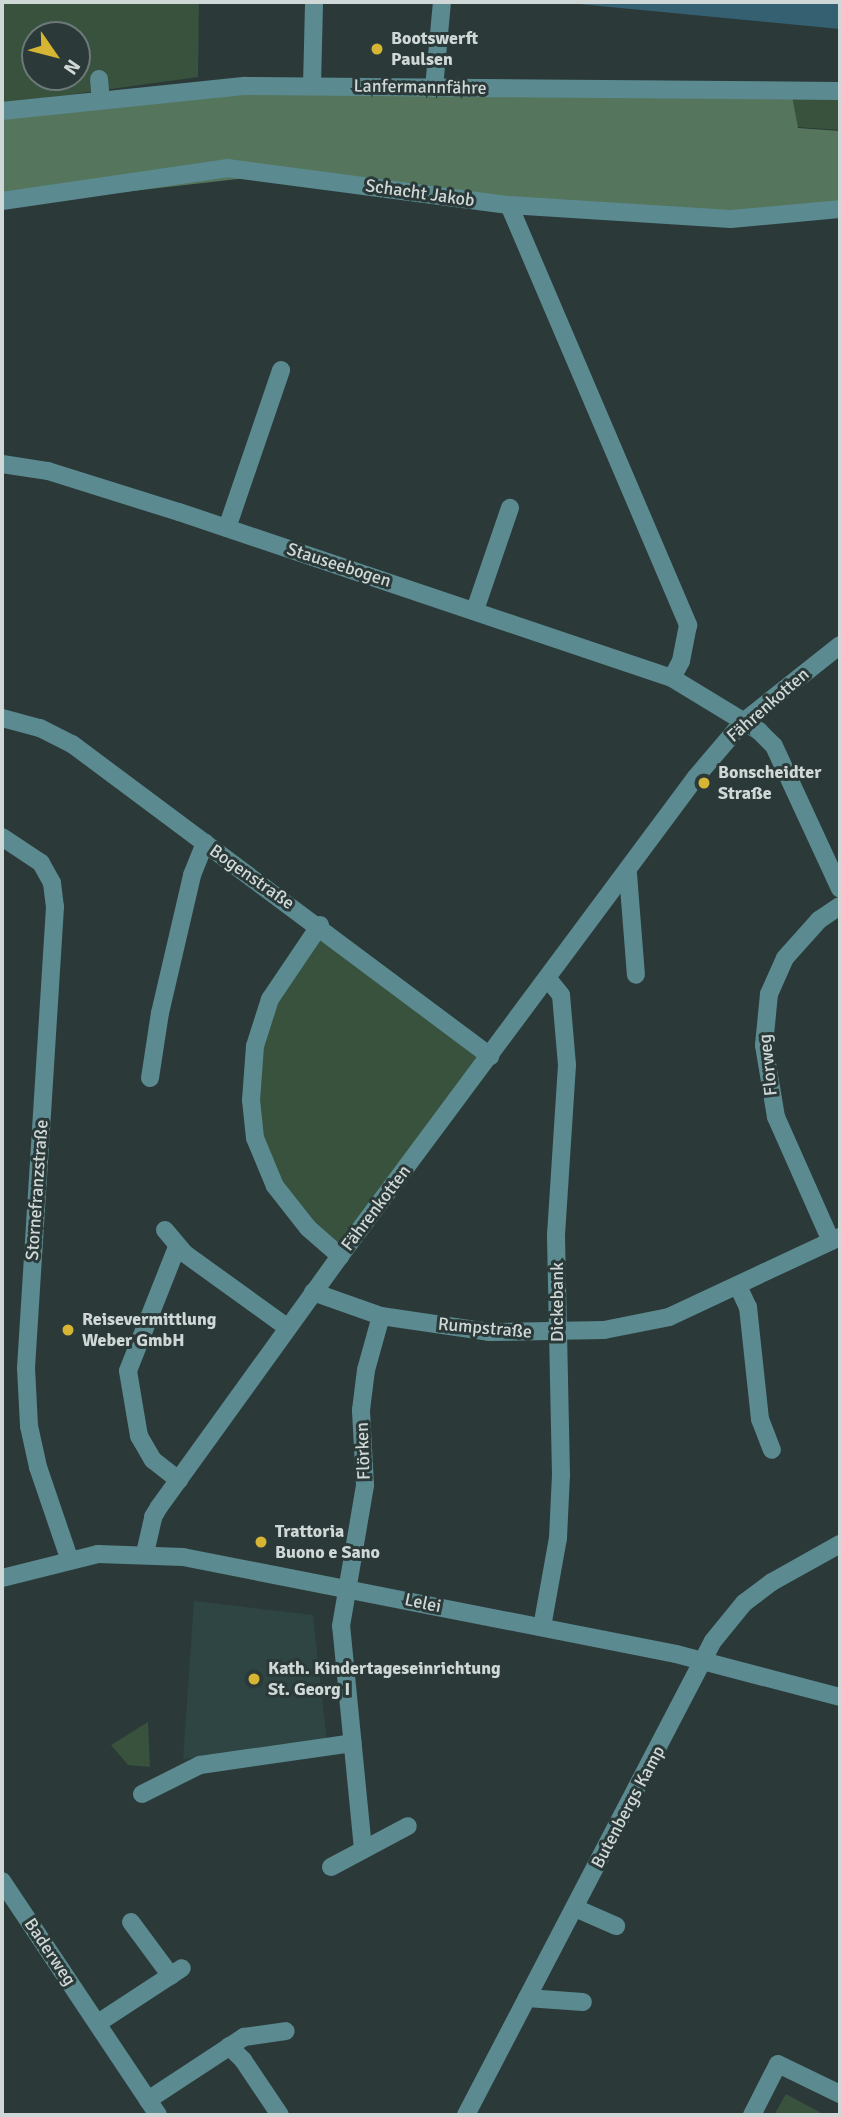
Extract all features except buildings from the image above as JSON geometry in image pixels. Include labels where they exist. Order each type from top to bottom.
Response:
[{"type":"street","points":[[312,86],[314,2]]},
{"type":"street","points":[[434,88],[442,2]]},
{"type":"street","points":[[99,79],[101,100]]},
{"type":"street","name":"Lanfermannfähre","points":[[2,111],[184,89],[312,86],[840,91]]},
{"type":"street","name":"Schacht Jakob","points":[[2,201],[227,169],[509,205],[731,219],[840,209]]},
{"type":"street","points":[[509,205],[688,625],[681,661],[672,678],[774,746],[840,889]]},
{"type":"street","points":[[227,528],[281,370]]},
{"type":"street","name":"Stauseebogen","points":[[2,464],[48,471],[227,528],[672,678]]},
{"type":"street","points":[[475,610],[510,508]]},
{"type":"street","name":"Fährenkotten","points":[[145,1553],[153,1517],[178,1480],[313,1292],[628,874],[696,777],[742,723],[840,645]]},
{"type":"street","name":"Bogenstraße","points":[[2,718],[40,728],[72,744],[320,925],[490,1056]]},
{"type":"street","name":"Stornefranzstraße","points":[[2,836],[41,863],[52,883],[55,907],[26,1368],[29,1426],[38,1467],[70,1561]]},
{"type":"street","points":[[150,1079],[160,1013],[192,875],[205,843]]},
{"type":"street","points":[[628,874],[636,975]]},
{"type":"street","name":"Florweg","points":[[836,1239],[775,1117],[764,1045],[767,1002],[785,958],[812,927],[840,906]]},
{"type":"street","points":[[320,925],[270,999],[255,1046],[251,1100],[255,1138],[275,1186],[308,1228],[340,1256]]},
{"type":"street","name":"Dickebank","points":[[542,1627],[558,1538],[561,1488],[556,1235],[568,1065],[561,995],[549,980]]},
{"type":"street","points":[[165,1230],[177,1247],[288,1328]]},
{"type":"street","name":"Rumpstraße","points":[[313,1292],[381,1316],[489,1332],[556,1334],[632,1327],[669,1317],[836,1239]]},
{"type":"street","points":[[177,1247],[128,1371],[139,1436],[153,1460],[178,1480]]},
{"type":"street","points":[[738,1286],[748,1307],[760,1419],[772,1450]]},
{"type":"street","name":"Flörken","points":[[363,1849],[341,1637],[365,1485],[361,1410],[366,1370],[381,1316]]},
{"type":"street","name":"Butenbergs Kamp","points":[[466,2115],[713,1641],[744,1603],[772,1582],[840,1544]]},
{"type":"street","name":"Lelei","points":[[2,1578],[98,1554],[145,1553],[349,1588],[542,1627],[704,1662],[840,1697]]},
{"type":"street","points":[[270,1743],[352,1740]]},
{"type":"street","points":[[142,1794],[200,1765],[352,1740]]},
{"type":"street","points":[[331,1867],[344,1864],[363,1849],[408,1826]]},
{"type":"street","name":"Baderweg","points":[[2,1881],[158,2115]]},
{"type":"street","points":[[575,1908],[616,1926]]},
{"type":"street","points":[[98,2024],[176,1972],[131,1922]]},
{"type":"street","points":[[527,1998],[583,2002]]},
{"type":"street","points":[[148,2100],[229,2046],[261,2032],[286,2031]]},
{"type":"street","points":[[229,2046],[243,2060],[280,2115]]},
{"type":"street","points":[[752,2115],[778,2064],[840,2094]]},
{"type":"shaded area","name":"Kath. Kindertageseinrichtung St. Georg I","points":[[194,1601],[313,1615],[327,1742],[183,1759]]},
{"type":"green space","points":[[2,2],[199,2],[198,77],[2,104]]},
{"type":"green space","points":[[184,94],[792,96],[798,128],[840,131],[840,206],[720,221],[255,177],[2,206],[2,117]]},
{"type":"green space","points":[[792,96],[840,97],[840,130],[797,127]]},
{"type":"green space","points":[[320,925],[490,1056],[340,1256],[280,1188],[253,1119],[270,999]]},
{"type":"green space","points":[[148,1722],[150,1767],[128,1765],[111,1745]]},
{"type":"green space","points":[[786,2094],[825,2115],[774,2115]]},
{"type":"water","points":[[558,2],[840,2],[840,29]]},
{"type":"place","name":"Bootswerft Paulsen","points":[[377,49]]},
{"type":"place","name":"Bonscheidter Straße","points":[[704,783]]},
{"type":"place","name":"Reisevermittlung Weber GmbH","points":[[68,1330]]},
{"type":"place","name":"Trattoria Buono e Sano","points":[[261,1542]]},
{"type":"place","name":"Kath. Kindertageseinrichtung St. Georg I","points":[[254,1679]]}]
